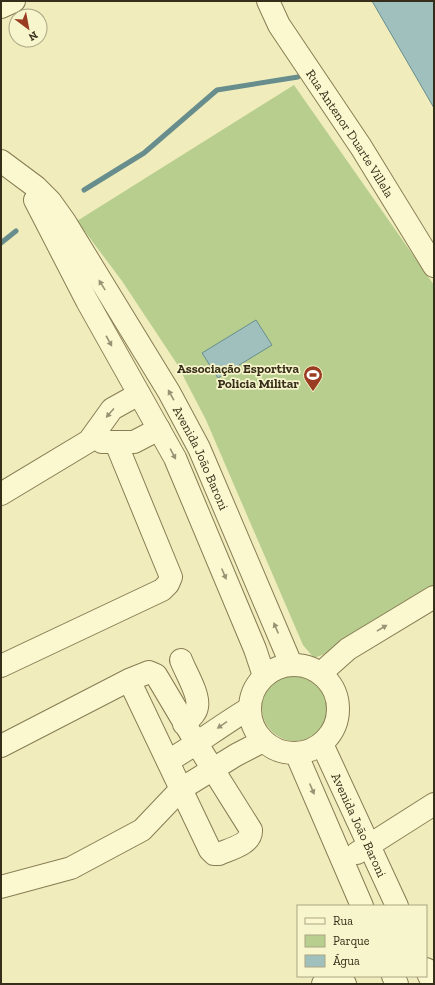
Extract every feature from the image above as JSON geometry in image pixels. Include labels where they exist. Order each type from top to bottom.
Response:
[{"type":"street","name":"Rua Antenor Duarte Villela","points":[[268,1],[279,25],[361,147],[434,266]]},
{"type":"street","name":"Avenida João Baroni","points":[[8,167],[37,202],[87,301],[175,458],[255,649],[264,676]]},
{"type":"street","name":"Avenida João Baroni","points":[[8,167],[36,187],[50,201],[65,222],[169,392],[199,448],[291,664]]},
{"type":"street","points":[[1,494],[89,441],[112,409],[139,394]]},
{"type":"street","points":[[89,441],[134,442],[159,429]]},
{"type":"street","points":[[1,666],[162,590],[168,584],[171,577],[116,442]]},
{"type":"street","points":[[321,673],[348,648],[434,597]]},
{"type":"street","points":[[180,660],[197,697],[197,706],[194,713],[184,724]]},
{"type":"street","points":[[291,664],[311,667],[321,673],[326,677],[335,690],[339,704],[338,719],[332,733],[322,744],[310,750],[296,753],[284,752],[273,748],[263,741],[253,726],[250,708],[254,690],[264,676],[281,666],[291,664]]},
{"type":"street","points":[[1,746],[129,680],[149,672],[156,675],[184,724],[251,830],[252,835],[249,840],[219,854],[214,854],[210,850],[129,680]]},
{"type":"street","points":[[168,761],[197,744],[220,725],[250,708]]},
{"type":"street","points":[[1,887],[71,868],[142,830],[181,789],[263,741]]},
{"type":"street","name":"Avenida João Baroni","points":[[322,744],[397,905]]},
{"type":"street","points":[[296,753],[362,905]]},
{"type":"street","points":[[343,862],[434,804]]},
{"type":"street","points":[[427,971],[433,984]]},
{"type":"street","points":[[323,984],[337,980],[345,984]]},
{"type":"green space","name":"Associação Esportiva Policia Militar","points":[[294,85],[434,285],[434,588],[325,654],[314,658],[303,645],[206,420],[177,364],[122,281],[77,221]]},
{"type":"green space","points":[[295,675],[307,678],[318,685],[325,696],[328,708],[325,720],[318,731],[307,738],[295,741],[283,738],[272,731],[265,720],[262,708],[265,696],[272,685],[283,678]]},
{"type":"water","points":[[372,1],[434,1],[434,108]]},
{"type":"water","points":[[256,320],[272,345],[218,378],[202,353]]},
{"type":"waterway","points":[[84,190],[144,153],[217,90],[298,77]]},
{"type":"waterway","points":[[1,243],[16,231]]},
{"type":"place","name":"Associação Esportiva Policia Militar","points":[[313,392]]}]
